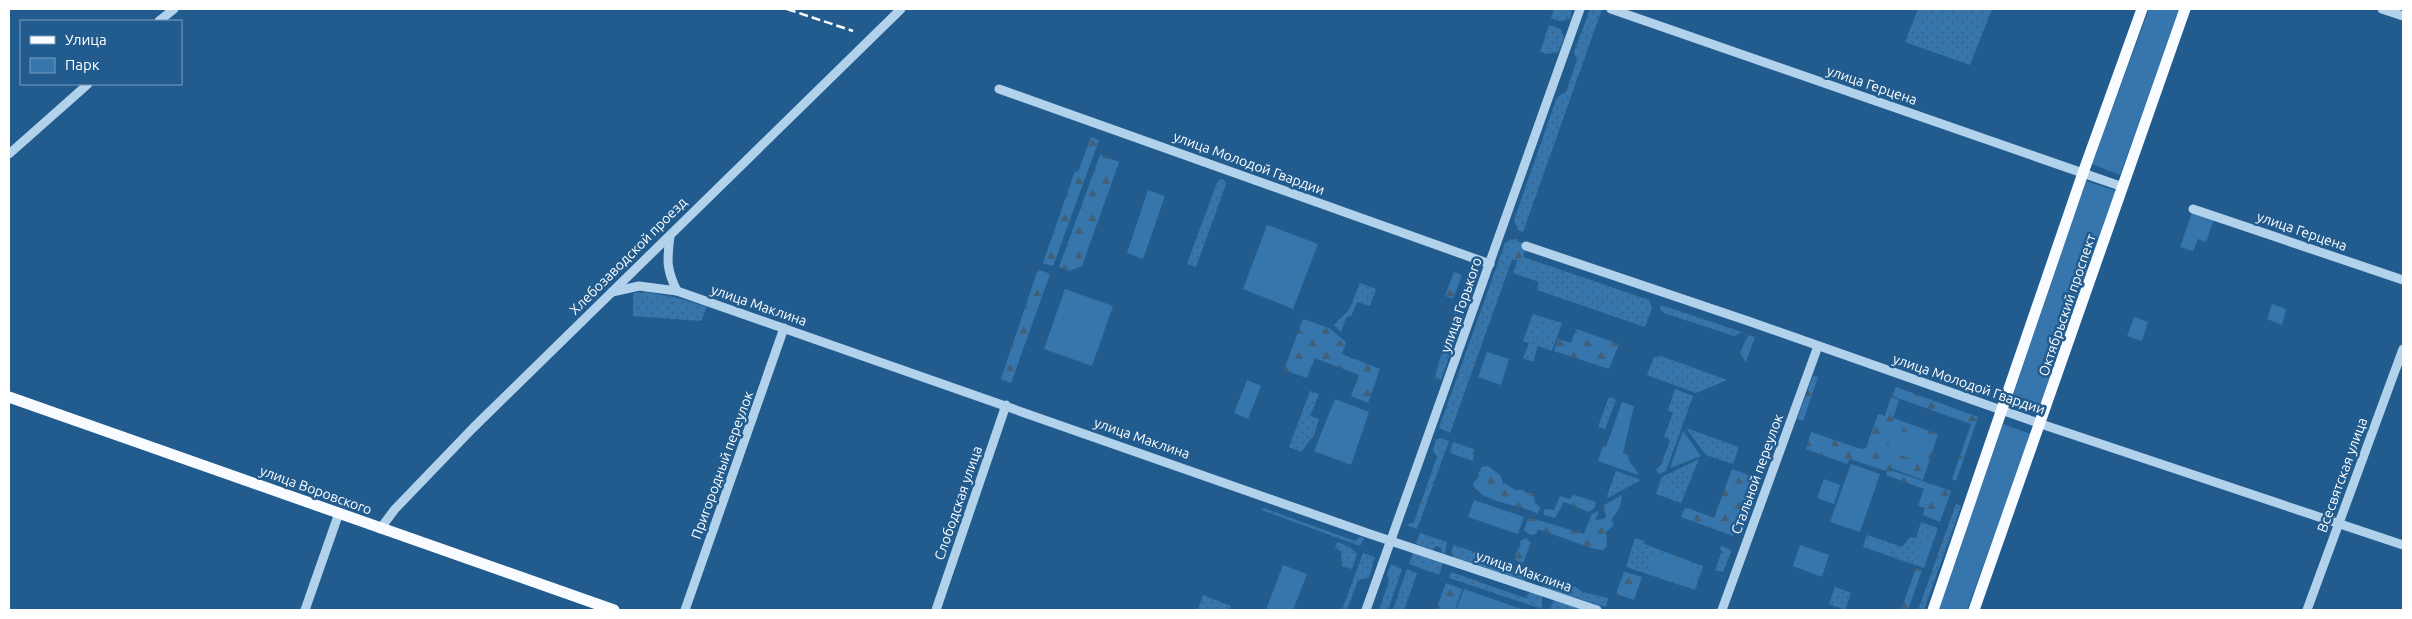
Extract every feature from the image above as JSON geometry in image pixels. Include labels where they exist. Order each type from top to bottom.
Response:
[{"type":"main road","name":"Октябрьский проспект","points":[[1933,610],[2083,173],[2142,9]]},
{"type":"main road","name":"Октябрьский проспект","points":[[1974,610],[2186,9]]},
{"type":"main road","name":"улица Воровского","points":[[9,397],[614,610]]},
{"type":"street","points":[[160,20],[174,9]]},
{"type":"street","name":"Хлебозаводской проезд","points":[[380,529],[395,509],[473,428],[901,9]]},
{"type":"street","name":"улица Горького","points":[[1366,610],[1580,9]]},
{"type":"street","name":"улица Герцена","points":[[1611,9],[2123,187]]},
{"type":"street","points":[[2382,9],[2403,16]]},
{"type":"street","points":[[9,154],[87,85]]},
{"type":"street","name":"улица Молодой Гвардии","points":[[999,89],[1490,264]]},
{"type":"street","name":"улица Герцена","points":[[2192,209],[2403,280]]},
{"type":"street","points":[[670,236],[667,262],[668,274],[677,291]]},
{"type":"street","name":"улица Молодой Гвардии","points":[[1526,246],[2041,424],[2403,545]]},
{"type":"street","name":"улица Маклина","points":[[612,292],[639,286],[677,291],[1392,541],[1598,610]]},
{"type":"street","name":"Пригородный переулок","points":[[685,610],[784,328]]},
{"type":"street","name":"Стальной переулок","points":[[1722,610],[1818,346]]},
{"type":"street","name":"Всесвятская улица","points":[[2307,610],[2403,349]]},
{"type":"street","name":"Слободская улица","points":[[936,610],[1006,405]]},
{"type":"street","points":[[305,610],[339,513]]},
{"type":"green space","points":[[1554,9],[1572,9],[1570,19],[1560,21],[1551,18]]},
{"type":"green space","points":[[1590,9],[1602,9],[1523,232],[1518,230],[1514,220],[1557,97],[1566,92],[1577,60],[1574,52]]},
{"type":"green space","points":[[1918,9],[1992,9],[1970,65],[1905,42]]},
{"type":"green space","points":[[2149,9],[2180,9],[2120,175],[2092,164]]},
{"type":"green space","points":[[1549,25],[1561,29],[1564,38],[1558,52],[1546,54],[1540,52]]},
{"type":"green space","points":[[1091,137],[1099,140],[1053,266],[1043,263],[1075,171],[1078,172]]},
{"type":"green space","points":[[1100,155],[1119,162],[1082,266],[1069,271],[1059,267]]},
{"type":"green space","points":[[1223,179],[1226,184],[1196,267],[1187,264],[1217,183]]},
{"type":"green space","points":[[2086,181],[2116,191],[2041,405],[2013,395]]},
{"type":"green space","points":[[1148,190],[1165,196],[1143,259],[1127,253]]},
{"type":"green space","points":[[2192,212],[2214,219],[2206,242],[2198,239],[2193,251],[2180,247]]},
{"type":"green space","points":[[1267,225],[1318,244],[1293,309],[1243,289]]},
{"type":"green space","points":[[1517,239],[1518,243],[1450,433],[1439,428],[1505,243]]},
{"type":"green space","points":[[1515,241],[1521,242],[1525,247],[1521,260],[1513,260],[1508,251],[1509,246]]},
{"type":"green space","points":[[1521,251],[1525,251],[1523,257],[1649,300],[1652,308],[1645,327],[1537,290],[1539,282],[1513,273]]},
{"type":"green space","points":[[1471,264],[1477,268],[1477,277],[1441,380],[1435,378],[1439,362]]},
{"type":"green space","points":[[1038,269],[1050,274],[1011,383],[1001,379]]},
{"type":"green space","points":[[1454,272],[1462,275],[1453,299],[1445,296]]},
{"type":"green space","points":[[1360,283],[1376,289],[1370,306],[1357,302],[1352,315],[1346,318],[1341,332],[1334,325],[1349,310]]},
{"type":"green space","points":[[1065,289],[1113,306],[1092,366],[1044,349]]},
{"type":"green space","points":[[646,292],[678,298],[707,307],[701,321],[633,316],[633,293]]},
{"type":"green space","points":[[2272,304],[2286,309],[2282,325],[2267,319]]},
{"type":"green space","points":[[1661,305],[1742,332],[1734,336],[1664,313],[1660,309]]},
{"type":"green space","points":[[1533,314],[1562,323],[1552,351],[1538,346],[1533,362],[1523,358],[1529,343],[1523,341]]},
{"type":"green space","points":[[2134,317],[2148,322],[2142,341],[2127,336]]},
{"type":"green space","points":[[1303,319],[1329,328],[1346,342],[1342,354],[1380,369],[1368,403],[1351,396],[1359,375],[1315,358],[1307,378],[1284,370]]},
{"type":"green space","points":[[1576,329],[1619,344],[1609,369],[1554,351],[1558,339],[1571,343]]},
{"type":"green space","points":[[1748,335],[1755,337],[1746,362],[1740,353]]},
{"type":"green space","points":[[1487,352],[1509,359],[1501,385],[1478,377]]},
{"type":"green space","points":[[1661,356],[1727,380],[1696,393],[1647,375],[1654,357]]},
{"type":"green space","points":[[1813,376],[1818,377],[1803,421],[1797,419]]},
{"type":"green space","points":[[1247,380],[1261,386],[1248,419],[1234,413]]},
{"type":"green space","points":[[1896,387],[1978,417],[1956,481],[1952,479],[1971,424],[1892,396]]},
{"type":"green space","points":[[1675,389],[1693,396],[1666,471],[1659,474],[1656,469],[1661,465],[1670,440],[1664,437],[1673,413],[1668,410]]},
{"type":"green space","points":[[1310,391],[1319,394],[1310,416],[1319,419],[1314,435],[1301,452],[1289,447]]},
{"type":"green space","points":[[1609,397],[1616,400],[1605,429],[1598,427]]},
{"type":"green space","points":[[1891,397],[1899,400],[1893,418],[1938,434],[1923,480],[1888,467],[1886,471],[1850,459],[1847,464],[1806,449],[1811,432],[1861,449],[1866,448],[1878,414],[1885,416]]},
{"type":"green space","points":[[1335,399],[1369,412],[1351,465],[1314,451]]},
{"type":"green space","points":[[1622,402],[1634,406],[1623,453],[1628,455],[1629,461],[1638,475],[1598,461],[1603,446],[1606,447]]},
{"type":"green space","points":[[2003,424],[2031,434],[1967,610],[1937,610]]},
{"type":"green space","points":[[1686,428],[1739,447],[1733,464],[1706,455]]},
{"type":"green space","points":[[1769,428],[1778,433],[1770,453],[1761,451]]},
{"type":"green space","points":[[1894,428],[1933,442],[1926,464],[1886,450]]},
{"type":"green space","points":[[1683,431],[1701,456],[1670,468]]},
{"type":"green space","points":[[1440,438],[1449,441],[1417,529],[1406,525],[1414,522],[1437,457],[1433,450],[1436,440]]},
{"type":"green space","points":[[1453,442],[1474,449],[1473,461],[1450,453]]},
{"type":"green space","points":[[1699,459],[1681,503],[1656,494],[1662,477]]},
{"type":"green space","points":[[1851,464],[1880,474],[1860,532],[1830,522]]},
{"type":"green space","points":[[1488,466],[1501,476],[1503,484],[1515,490],[1524,490],[1525,493],[1533,493],[1535,503],[1540,507],[1538,514],[1492,499],[1477,490],[1473,484],[1479,476],[1478,473],[1482,467]]},
{"type":"green space","points":[[1732,469],[1756,478],[1733,536],[1681,517],[1685,507],[1714,518]]},
{"type":"green space","points":[[1888,469],[1951,491],[1940,522],[1923,515],[1925,508],[1918,506],[1924,489],[1886,475]]},
{"type":"green space","points":[[1616,471],[1641,480],[1606,499]]},
{"type":"green space","points":[[1824,479],[1840,485],[1834,504],[1817,498]]},
{"type":"green space","points":[[1574,495],[1596,502],[1595,507],[1589,512],[1564,502],[1555,518],[1544,515],[1544,509],[1554,510],[1560,496],[1569,499]]},
{"type":"green space","points":[[1622,495],[1620,507],[1612,520],[1614,525],[1606,532],[1607,546],[1603,550],[1540,530],[1537,530],[1537,533],[1532,535],[1524,530],[1528,519],[1531,518],[1584,534],[1591,515],[1599,511],[1595,520],[1604,519],[1606,516],[1603,506]]},
{"type":"green space","points":[[1474,500],[1524,517],[1518,534],[1468,517]]},
{"type":"green space","points":[[1956,504],[1961,506],[1924,610],[1918,610]]},
{"type":"green space","points":[[1263,508],[1355,541],[1360,537],[1364,538],[1361,545],[1357,545],[1262,510]]},
{"type":"green space","points":[[1921,522],[1938,528],[1924,568],[1863,547],[1867,535],[1902,547],[1910,537],[1916,538]]},
{"type":"green space","points":[[1420,533],[1447,542],[1445,554],[1441,553],[1442,548],[1435,546],[1433,550],[1416,544]]},
{"type":"green space","points":[[1526,538],[1531,543],[1523,563],[1515,560],[1516,553],[1521,545],[1520,541]]},
{"type":"green space","points":[[1635,538],[1645,541],[1644,544],[1703,566],[1695,590],[1626,567]]},
{"type":"green space","points":[[1868,538],[1892,547],[1890,555],[1865,545]]},
{"type":"green space","points":[[1923,541],[1931,543],[1922,567],[1915,564]]},
{"type":"green space","points":[[1337,542],[1350,547],[1357,554],[1352,569],[1342,566],[1341,551],[1335,548]]},
{"type":"green space","points":[[1454,545],[1576,587],[1582,592],[1608,598],[1606,607],[1544,588],[1541,581],[1530,577],[1524,581],[1454,557],[1451,552]]},
{"type":"green space","points":[[1800,545],[1829,555],[1822,577],[1793,566]]},
{"type":"green space","points":[[1721,546],[1728,548],[1731,552],[1723,572],[1715,570],[1722,551],[1720,549]]},
{"type":"green space","points":[[1655,551],[1698,566],[1691,586],[1648,571]]},
{"type":"green space","points":[[1363,553],[1375,557],[1369,578],[1358,580],[1347,610],[1342,610]]},
{"type":"green space","points":[[1413,553],[1443,563],[1439,575],[1409,564]]},
{"type":"green space","points":[[1391,564],[1402,569],[1388,610],[1379,610],[1389,581],[1387,575]]},
{"type":"green space","points":[[1283,565],[1307,574],[1293,610],[1266,610]]},
{"type":"green space","points":[[1916,568],[1922,570],[1908,610],[1901,610]]},
{"type":"green space","points":[[1407,569],[1417,573],[1404,610],[1393,610]]},
{"type":"green space","points":[[1451,572],[1525,598],[1531,591],[1542,595],[1542,609],[1449,578]]},
{"type":"green space","points":[[1624,572],[1642,577],[1634,600],[1616,594]]},
{"type":"green space","points":[[1446,583],[1462,589],[1455,610],[1436,610]]},
{"type":"green space","points":[[1835,587],[1851,593],[1845,610],[1829,604]]},
{"type":"green space","points":[[1464,589],[1524,610],[1456,610]]},
{"type":"green space","points":[[1203,595],[1231,606],[1229,610],[1198,610]]},
{"type":"green space","points":[[1554,600],[1584,610],[1550,610]]},
{"type":"railway","points":[[787,9],[853,31]]}]
